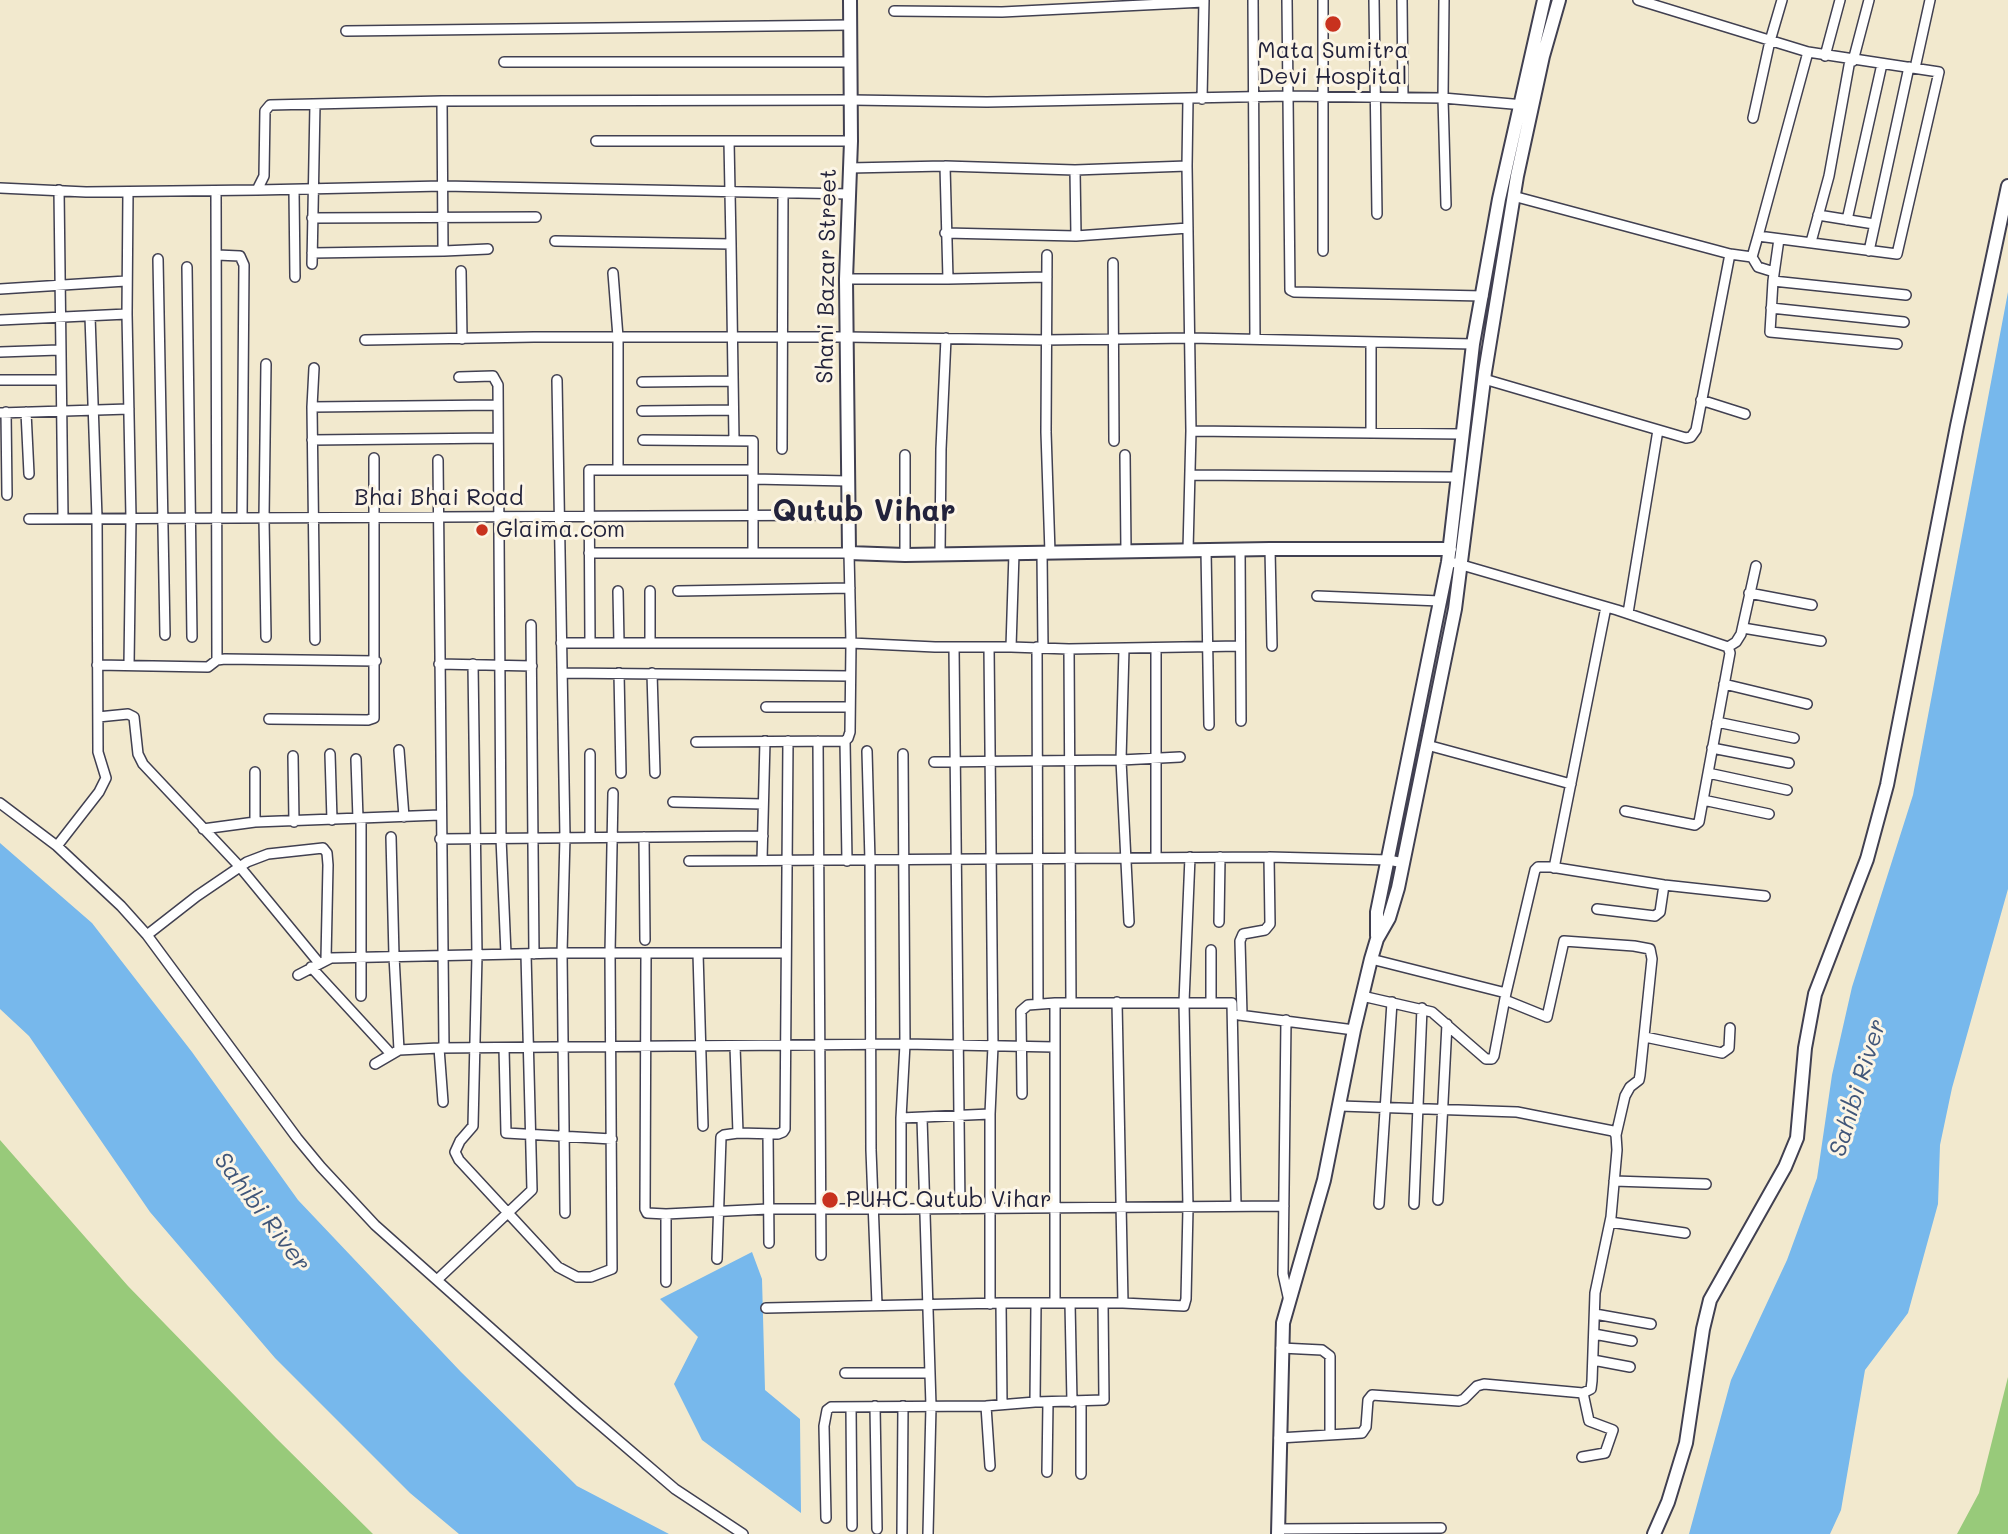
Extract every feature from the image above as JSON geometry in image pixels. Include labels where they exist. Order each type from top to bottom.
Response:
[{"type":"street","name":"Shani Bazar Street","points":[[849,553],[846,279],[851,100],[850,0]]},
{"type":"street","points":[[1253,0],[1255,339]]},
{"type":"street","points":[[1287,0],[1290,290],[1483,296]]},
{"type":"street","points":[[1323,0],[1323,251]]},
{"type":"street","points":[[1374,0],[1377,214]]},
{"type":"street","points":[[1402,0],[1403,97]]},
{"type":"street","points":[[1444,0],[1446,205]]},
{"type":"street","points":[[1440,1528],[1278,1531],[1281,1348],[1283,1323],[1318,1206],[1371,959],[1377,939],[1389,918],[1403,863],[1455,609],[1485,379],[1541,0]]},
{"type":"street","points":[[1377,939],[1377,912],[1449,556],[1473,344],[1499,199],[1559,0]]},
{"type":"street","points":[[1638,0],[1808,52],[1938,71],[1940,76],[1896,254],[1758,236]]},
{"type":"street","points":[[1753,118],[1782,0]]},
{"type":"street","points":[[1825,56],[1840,0]]},
{"type":"street","points":[[1811,242],[1829,176],[1851,60],[1868,0]]},
{"type":"street","points":[[1869,251],[1930,0]]},
{"type":"street","points":[[894,11],[1002,12],[1204,1],[1202,99]]},
{"type":"street","points":[[346,31],[850,25]]},
{"type":"street","points":[[1752,257],[1808,52]]},
{"type":"street","points":[[505,62],[851,62]]},
{"type":"street","points":[[1847,220],[1882,64]]},
{"type":"street","points":[[257,190],[264,176],[267,106],[442,101],[987,102],[1375,96],[1527,106]]},
{"type":"street","points":[[1188,99],[1191,432],[1188,550]]},
{"type":"street","points":[[442,101],[443,251]]},
{"type":"street","points":[[312,264],[315,104]]},
{"type":"street","points":[[596,141],[850,141]]},
{"type":"street","points":[[729,141],[734,440]]},
{"type":"street","points":[[849,168],[945,166],[1075,170],[1187,166]]},
{"type":"street","points":[[945,166],[948,279]]},
{"type":"street","points":[[1075,170],[1076,236]]},
{"type":"street","points":[[0,188],[128,192],[443,186],[849,194]]},
{"type":"street","points":[[1654,1534],[1668,1502],[1686,1443],[1703,1329],[1710,1300],[1784,1167],[1797,1138],[1805,1048],[1815,994],[1867,859],[1890,775],[1957,426],[2008,186]]},
{"type":"street","points":[[58,190],[63,519]]},
{"type":"street","points":[[294,190],[295,277]]},
{"type":"street","points":[[216,191],[216,660]]},
{"type":"street","points":[[128,192],[127,314],[131,518],[129,665]]},
{"type":"street","points":[[782,449],[783,193]]},
{"type":"street","points":[[1513,196],[1730,254],[1752,257],[1759,267],[1774,276],[1906,295]]},
{"type":"street","points":[[1818,215],[1874,224]]},
{"type":"street","points":[[312,218],[536,217]]},
{"type":"street","points":[[945,233],[1076,236],[1188,228]]},
{"type":"street","points":[[1779,239],[1768,330],[1773,333],[1897,344]]},
{"type":"street","points":[[555,241],[731,244]]},
{"type":"street","points":[[312,253],[488,248]]},
{"type":"street","points":[[1485,379],[1686,438],[1692,437],[1696,430],[1730,254]]},
{"type":"street","points":[[216,255],[240,256],[244,265],[242,518]]},
{"type":"street","points":[[1038,1004],[1037,760],[1046,553],[1047,255]]},
{"type":"street","points":[[158,259],[165,635]]},
{"type":"street","points":[[1113,263],[1114,441]]},
{"type":"street","points":[[187,267],[192,637]]},
{"type":"street","points":[[461,271],[462,339]]},
{"type":"street","points":[[613,273],[618,337],[618,470]]},
{"type":"street","points":[[846,279],[1047,277]]},
{"type":"street","points":[[0,289],[127,281]]},
{"type":"street","points":[[1771,308],[1904,322]]},
{"type":"street","points":[[0,320],[127,314]]},
{"type":"street","points":[[57,846],[104,784],[106,774],[98,752],[96,518],[90,316]]},
{"type":"street","points":[[365,340],[618,337],[1045,340],[1190,338],[1473,344]]},
{"type":"street","points":[[940,553],[946,338]]},
{"type":"street","points":[[1371,342],[1371,433]]},
{"type":"street","points":[[0,352],[60,350]]},
{"type":"street","points":[[266,364],[266,637]]},
{"type":"street","points":[[314,368],[312,439],[315,640]]},
{"type":"street","points":[[459,377],[493,376],[498,385],[501,838],[506,954]]},
{"type":"street","points":[[0,380],[60,380]]},
{"type":"street","points":[[557,380],[565,836],[562,953],[565,1213]]},
{"type":"street","points":[[642,382],[733,381]]},
{"type":"street","points":[[1702,400],[1745,414]]},
{"type":"street","points":[[312,407],[497,405]]},
{"type":"street","points":[[7,495],[3,412],[129,409]]},
{"type":"street","points":[[642,411],[733,410]]},
{"type":"street","points":[[26,412],[29,474]]},
{"type":"street","points":[[1628,613],[1658,430]]},
{"type":"street","points":[[1191,432],[1463,434]]},
{"type":"street","points":[[312,439],[498,439]]},
{"type":"street","points":[[643,440],[749,440],[755,443],[752,552]]},
{"type":"street","points":[[905,455],[905,555]]},
{"type":"street","points":[[1125,455],[1126,551]]},
{"type":"street","points":[[269,719],[372,720],[376,713],[374,458]]},
{"type":"street","points":[[438,460],[443,1102]]},
{"type":"street","points":[[590,642],[589,470],[848,481]]},
{"type":"street","points":[[1190,475],[1456,477]]},
{"type":"street","name":"Bhai Bhai Road","points":[[29,519],[849,515]]},
{"type":"street","points":[[589,552],[905,555],[1270,549],[1449,556],[1461,564],[1628,613],[1728,647]]},
{"type":"street","points":[[1270,549],[1272,646]]},
{"type":"street","points":[[1240,550],[1241,721]]},
{"type":"street","points":[[1206,551],[1209,725]]},
{"type":"street","points":[[847,861],[845,741],[850,732],[849,553]]},
{"type":"street","points":[[1011,647],[1014,553]]},
{"type":"street","points":[[1728,647],[1739,639],[1743,628],[1756,566]]},
{"type":"street","points":[[678,591],[850,588]]},
{"type":"street","points":[[618,591],[619,643]]},
{"type":"street","points":[[650,591],[650,642]]},
{"type":"street","points":[[1749,593],[1812,605]]},
{"type":"street","points":[[1317,596],[1440,601]]},
{"type":"street","points":[[1554,868],[1606,607]]},
{"type":"street","points":[[438,1279],[532,1190],[528,1048],[532,837],[531,625]]},
{"type":"street","points":[[1743,628],[1821,641]]},
{"type":"street","points":[[561,643],[851,643],[954,648],[1069,649],[1240,646]]},
{"type":"street","points":[[989,647],[993,1046],[990,1114],[990,1304]]},
{"type":"street","points":[[1625,811],[1696,825],[1700,820],[1730,653],[1728,647]]},
{"type":"street","points":[[954,648],[960,1209]]},
{"type":"street","points":[[1156,648],[1156,858]]},
{"type":"street","points":[[1069,649],[1071,1003]]},
{"type":"street","points":[[1124,649],[1121,760],[1129,922]]},
{"type":"street","points":[[97,664],[208,667],[216,660],[376,661]]},
{"type":"street","points":[[439,664],[532,666]]},
{"type":"street","points":[[473,664],[477,955],[473,1126],[460,1141],[455,1152],[459,1160],[558,1267],[567,1274],[583,1278],[612,1269],[610,953],[613,793]]},
{"type":"street","points":[[562,673],[850,676]]},
{"type":"street","points":[[619,673],[621,773]]},
{"type":"street","points":[[652,673],[655,773]]},
{"type":"street","points":[[1724,684],[1807,704]]},
{"type":"street","points":[[766,707],[849,708]]},
{"type":"street","points":[[98,717],[128,714],[134,717],[138,754],[143,764],[240,867],[395,1052]]},
{"type":"street","points":[[1717,722],[1794,738]]},
{"type":"street","points":[[762,860],[765,741]]},
{"type":"street","points":[[717,1259],[719,1142],[724,1135],[778,1134],[785,1129],[788,741]]},
{"type":"street","points":[[818,741],[821,1255]]},
{"type":"street","points":[[696,742],[845,741]]},
{"type":"street","points":[[1427,745],[1571,784]]},
{"type":"street","points":[[1712,748],[1789,763]]},
{"type":"street","points":[[399,750],[404,817]]},
{"type":"street","points":[[867,751],[872,1210],[877,1305]]},
{"type":"street","points":[[330,754],[332,820]]},
{"type":"street","points":[[590,754],[590,837]]},
{"type":"street","points":[[901,1209],[901,1118],[905,1044],[903,754]]},
{"type":"street","points":[[293,756],[295,822]]},
{"type":"street","points":[[934,762],[990,763],[1180,757]]},
{"type":"street","points":[[356,759],[361,996]]},
{"type":"street","points":[[255,772],[255,822]]},
{"type":"street","points":[[1708,773],[1787,790]]},
{"type":"street","points":[[1703,800],[1769,814]]},
{"type":"street","points":[[673,802],[763,804]]},
{"type":"street","points":[[0,803],[57,846],[121,906],[147,935],[321,1167],[375,1224],[577,1405],[676,1489],[743,1534]]},
{"type":"street","points":[[203,830],[255,822],[440,815]]},
{"type":"street","points":[[440,839],[763,836]]},
{"type":"street","points":[[391,837],[395,1052]]},
{"type":"street","points":[[644,837],[645,940]]},
{"type":"street","points":[[147,935],[240,867],[268,854],[326,849],[328,864],[319,963]]},
{"type":"street","points":[[766,1308],[1001,1303],[1123,1303],[1180,1307],[1186,1304],[1188,1208],[1184,1002],[1190,857]]},
{"type":"street","points":[[1219,922],[1220,857]]},
{"type":"street","points":[[689,861],[1269,857],[1389,860],[1403,863]]},
{"type":"street","points":[[1236,1206],[1240,941],[1243,934],[1265,930],[1270,924],[1269,857]]},
{"type":"street","points":[[1362,996],[1432,1012],[1486,1059],[1492,1059],[1535,870],[1542,866],[1664,885],[1765,896]]},
{"type":"street","points":[[1597,909],[1655,916],[1660,912],[1664,885]]},
{"type":"street","points":[[1279,1438],[1362,1433],[1366,1427],[1368,1400],[1372,1395],[1459,1401],[1477,1385],[1484,1384],[1583,1393],[1591,1389],[1597,1282],[1610,1222],[1616,1135],[1625,1096],[1630,1087],[1639,1080],[1645,1037],[1652,953],[1650,949],[1564,941],[1547,1017],[1505,996],[1371,959]]},
{"type":"street","points":[[1211,950],[1211,1002]]},
{"type":"street","points":[[298,975],[319,963],[362,957],[562,953],[786,953]]},
{"type":"street","points":[[646,953],[645,1209],[651,1214],[768,1209],[1284,1206]]},
{"type":"street","points":[[698,953],[703,1126]]},
{"type":"street","points":[[1117,1002],[1123,1303]]},
{"type":"street","points":[[1022,1094],[1023,1007],[1055,1003],[1211,1002],[1232,1003],[1238,1014]]},
{"type":"street","points":[[1379,1204],[1392,1002]]},
{"type":"street","points":[[1055,1003],[1055,1303]]},
{"type":"street","points":[[1413,1204],[1422,1008]]},
{"type":"street","points":[[1238,1014],[1354,1030]]},
{"type":"street","points":[[1286,1020],[1283,1274],[1289,1303]]},
{"type":"street","points":[[1438,1200],[1447,1024]]},
{"type":"street","points":[[1645,1037],[1722,1053],[1729,1048],[1730,1028]]},
{"type":"street","points":[[375,1064],[395,1052],[441,1048],[905,1044],[1054,1047]]},
{"type":"street","points":[[735,1046],[738,1133]]},
{"type":"street","points":[[504,1048],[505,1130],[509,1134],[612,1139]]},
{"type":"street","points":[[1340,1106],[1517,1112],[1604,1128],[1616,1135]]},
{"type":"street","points":[[901,1118],[990,1114]]},
{"type":"street","points":[[922,1118],[931,1406],[928,1534]]},
{"type":"street","points":[[768,1134],[769,1243]]},
{"type":"street","points":[[1614,1181],[1706,1184]]},
{"type":"street","points":[[666,1214],[666,1282]]},
{"type":"street","points":[[1610,1222],[1685,1233]]},
{"type":"street","points":[[1001,1303],[1002,1404]]},
{"type":"street","points":[[1035,1402],[1036,1303]]},
{"type":"street","points":[[826,1518],[823,1458],[825,1415],[831,1407],[986,1406],[1100,1401],[1105,1397],[1103,1303]]},
{"type":"street","points":[[1070,1304],[1081,1474]]},
{"type":"street","points":[[1595,1314],[1651,1324]]},
{"type":"street","points":[[1594,1334],[1632,1341]]},
{"type":"street","points":[[1281,1348],[1322,1350],[1330,1356],[1330,1435]]},
{"type":"street","points":[[1593,1360],[1630,1367]]},
{"type":"street","points":[[845,1373],[930,1373]]},
{"type":"street","points":[[1582,1457],[1605,1453],[1613,1430],[1589,1421],[1583,1393]]},
{"type":"street","points":[[1047,1472],[1048,1402]]},
{"type":"street","points":[[851,1406],[852,1526]]},
{"type":"street","points":[[875,1406],[877,1530]]},
{"type":"street","points":[[902,1534],[903,1406]]},
{"type":"street","points":[[986,1406],[990,1466]]},
{"type":"green space","points":[[0,1140],[128,1286],[373,1534],[0,1534]]},
{"type":"green space","points":[[2008,1377],[2008,1534],[1957,1534],[1979,1493]]},
{"type":"water","name":"Sahibi River","points":[[2008,292],[2008,889],[1952,1088],[1940,1145],[1938,1204],[1908,1313],[1865,1370],[1841,1510],[1830,1534],[1689,1534],[1731,1380],[1787,1260],[1817,1178],[1832,1075],[1852,987],[1913,795]]},
{"type":"water","name":"Sahibi River","points":[[0,843],[92,923],[192,1052],[298,1200],[461,1372],[577,1486],[669,1534],[459,1534],[410,1493],[275,1358],[150,1212],[29,1036],[0,1009]]},
{"type":"water","points":[[752,1252],[762,1279],[765,1390],[800,1419],[801,1513],[702,1440],[674,1384],[698,1337],[660,1299]]},
{"type":"place","name":"Mata Sumitra Devi Hospital","points":[[1333,24]]},
{"type":"place","name":"Glaima.com","points":[[482,530]]},
{"type":"place","name":"PUHC Qutub Vihar","points":[[830,1200]]},
{"type":"district","name":"Qutub Vihar","points":[[864,512]]}]
